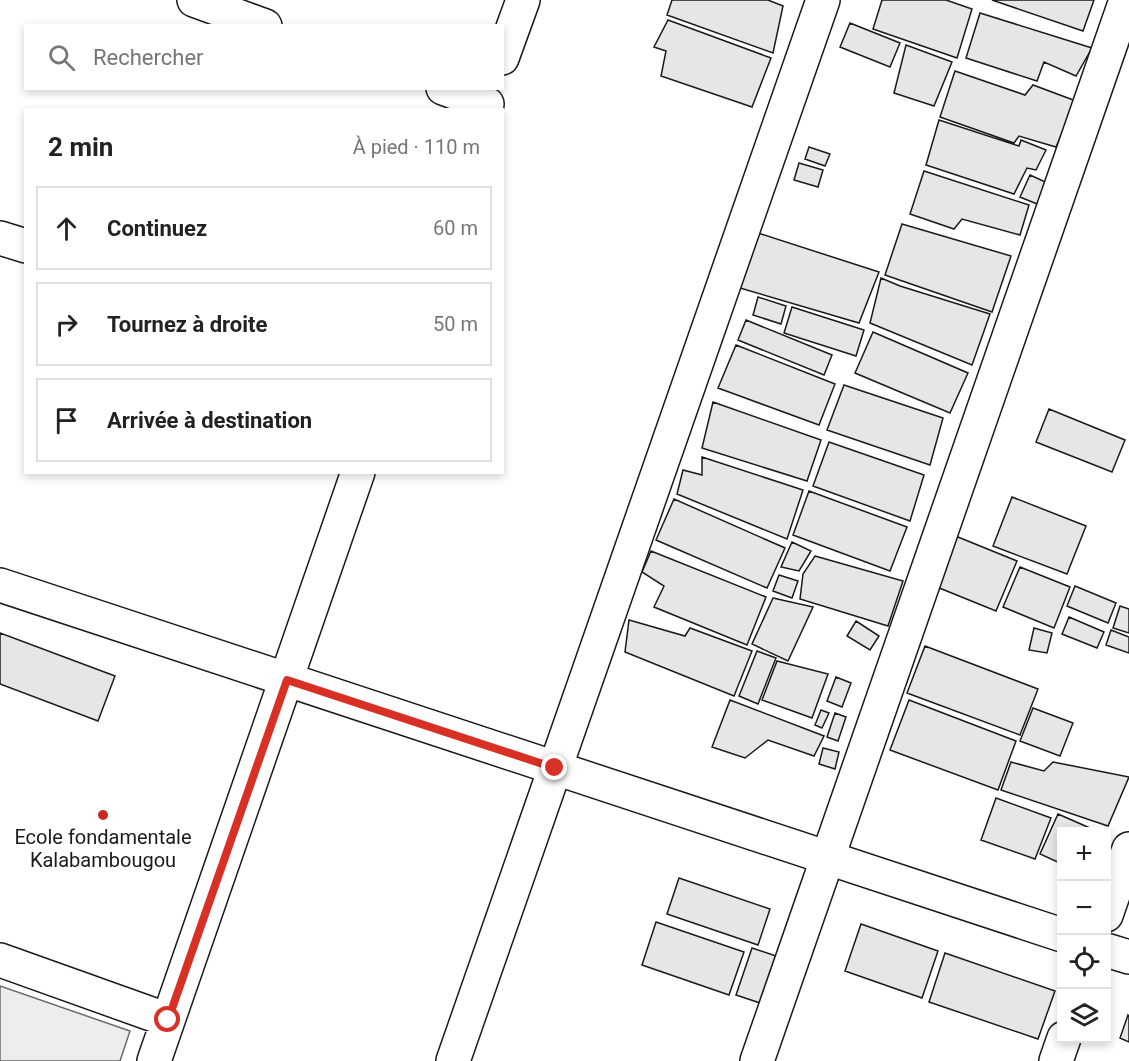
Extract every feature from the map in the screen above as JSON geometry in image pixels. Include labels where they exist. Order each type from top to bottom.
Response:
[{"type":"street","points":[[194,0],[260,24]]},
{"type":"street","points":[[504,52],[523,0]]},
{"type":"street","points":[[453,1061],[823,0]]},
{"type":"street","points":[[756,1061],[1126,0]]},
{"type":"street","points":[[450,90],[488,101]]},
{"type":"street","points":[[0,238],[24,245]]},
{"type":"street","points":[[153,1061],[357,474]]},
{"type":"street","points":[[0,585],[1057,933]]},
{"type":"street","points":[[1111,903],[1129,849]]},
{"type":"street","points":[[1111,951],[1129,957]]},
{"type":"street","points":[[0,960],[168,1020]]},
{"type":"street","points":[[1056,1061],[1062,1043]]},
{"type":"shaded area","points":[[0,986],[130,1031],[120,1061],[0,1061]]},
{"type":"building","points":[[672,0],[768,0],[783,6],[773,53],[667,15]]},
{"type":"building","points":[[882,0],[946,0],[972,9],[957,58],[873,29]]},
{"type":"building","points":[[992,0],[1094,0],[1083,31]]},
{"type":"building","points":[[980,13],[1092,48],[1076,76],[1044,62],[1037,81],[966,58]]},
{"type":"building","points":[[668,20],[771,58],[752,107],[661,76],[666,51],[654,47]]},
{"type":"building","points":[[850,23],[900,43],[890,67],[840,47]]},
{"type":"building","points":[[906,45],[952,62],[934,106],[894,93]]},
{"type":"building","points":[[955,71],[1025,95],[1033,85],[1076,101],[1056,147],[1019,136],[1014,143],[940,117]]},
{"type":"building","points":[[939,120],[1019,146],[1021,140],[1046,150],[1036,170],[1027,168],[1014,194],[926,165]]},
{"type":"building","points":[[809,147],[830,154],[825,166],[805,159]]},
{"type":"building","points":[[799,163],[823,170],[818,187],[794,180]]},
{"type":"building","points":[[924,171],[1029,205],[1020,235],[962,219],[954,229],[910,214]]},
{"type":"building","points":[[1030,175],[1052,185],[1042,206],[1020,197]]},
{"type":"building","points":[[902,224],[1011,256],[992,312],[885,275]]},
{"type":"building","points":[[758,233],[879,272],[859,323],[740,288]]},
{"type":"building","points":[[881,278],[990,314],[972,365],[870,323]]},
{"type":"building","points":[[758,297],[786,306],[781,324],[753,315]]},
{"type":"building","points":[[792,307],[864,330],[856,356],[784,333]]},
{"type":"building","points":[[746,320],[832,355],[824,375],[738,340]]},
{"type":"building","points":[[873,332],[968,373],[950,413],[855,373]]},
{"type":"building","points":[[736,345],[835,384],[819,425],[718,388]]},
{"type":"building","points":[[844,385],[943,418],[930,465],[827,430]]},
{"type":"building","points":[[713,402],[821,440],[807,481],[702,448]]},
{"type":"building","points":[[1049,409],[1125,440],[1112,472],[1036,442]]},
{"type":"building","points":[[829,442],[924,475],[910,521],[813,486]]},
{"type":"building","points":[[702,457],[803,490],[787,539],[677,494],[683,470],[702,475]]},
{"type":"building","points":[[809,491],[907,527],[890,571],[793,535]]},
{"type":"building","points":[[1012,497],[1086,526],[1067,574],[993,546]]},
{"type":"building","points":[[674,499],[785,548],[767,588],[656,540]]},
{"type":"building","points":[[953,535],[1017,561],[996,611],[932,585]]},
{"type":"building","points":[[792,542],[811,551],[799,571],[781,567]]},
{"type":"building","points":[[651,551],[766,597],[747,645],[654,607],[664,586],[642,572]]},
{"type":"building","points":[[815,556],[903,581],[888,626],[800,599],[803,574]]},
{"type":"building","points":[[1020,567],[1070,587],[1054,628],[1003,607]]},
{"type":"building","points":[[779,575],[798,581],[792,598],[773,591]]},
{"type":"building","points":[[1075,586],[1116,603],[1108,623],[1067,606]]},
{"type":"building","points":[[773,598],[813,607],[788,661],[752,644]]},
{"type":"building","points":[[1120,606],[1129,609],[1129,633],[1113,628]]},
{"type":"building","points":[[1069,617],[1104,632],[1097,648],[1062,634]]},
{"type":"building","points":[[629,620],[685,636],[690,628],[752,651],[734,696],[625,652]]},
{"type":"building","points":[[856,621],[879,636],[870,650],[847,636]]},
{"type":"building","points":[[1034,628],[1052,633],[1047,653],[1029,650]]},
{"type":"building","points":[[1111,630],[1129,637],[1129,653],[1106,645]]},
{"type":"building","points":[[0,633],[115,676],[98,721],[0,684]]},
{"type":"building","points":[[925,646],[1038,689],[1020,735],[907,693]]},
{"type":"building","points":[[757,651],[776,658],[758,704],[739,696]]},
{"type":"building","points":[[777,661],[828,674],[812,718],[762,700]]},
{"type":"building","points":[[836,677],[851,683],[842,707],[827,701]]},
{"type":"building","points":[[730,700],[824,736],[814,756],[768,740],[745,758],[712,747]]},
{"type":"building","points":[[909,700],[1016,741],[998,790],[890,750]]},
{"type":"building","points":[[1033,708],[1073,723],[1060,756],[1020,741]]},
{"type":"building","points":[[821,710],[829,713],[822,728],[815,725]]},
{"type":"building","points":[[835,713],[846,717],[838,741],[827,737]]},
{"type":"building","points":[[823,748],[839,752],[835,769],[819,764]]},
{"type":"building","points":[[1011,762],[1044,771],[1053,762],[1129,777],[1108,826],[1001,790]]},
{"type":"building","points":[[996,798],[1051,818],[1035,859],[981,840]]},
{"type":"building","points":[[1058,814],[1088,827],[1057,827],[1057,862],[1040,854]]},
{"type":"building","points":[[679,878],[770,909],[758,945],[667,914]]},
{"type":"building","points":[[656,922],[744,952],[729,995],[642,965]]},
{"type":"building","points":[[861,924],[938,951],[922,998],[845,971]]},
{"type":"building","points":[[752,948],[776,956],[760,1003],[736,995]]},
{"type":"building","points":[[945,953],[1055,991],[1038,1039],[929,1002]]},
{"type":"building","points":[[1129,1016],[1129,1042],[1120,1038]]},
{"type":"place","name":"Ecole fondamentale Kalabambougou","points":[[103,815]]},
{"type":"route","points":[[168,1020],[287,680],[555,768]]}]
